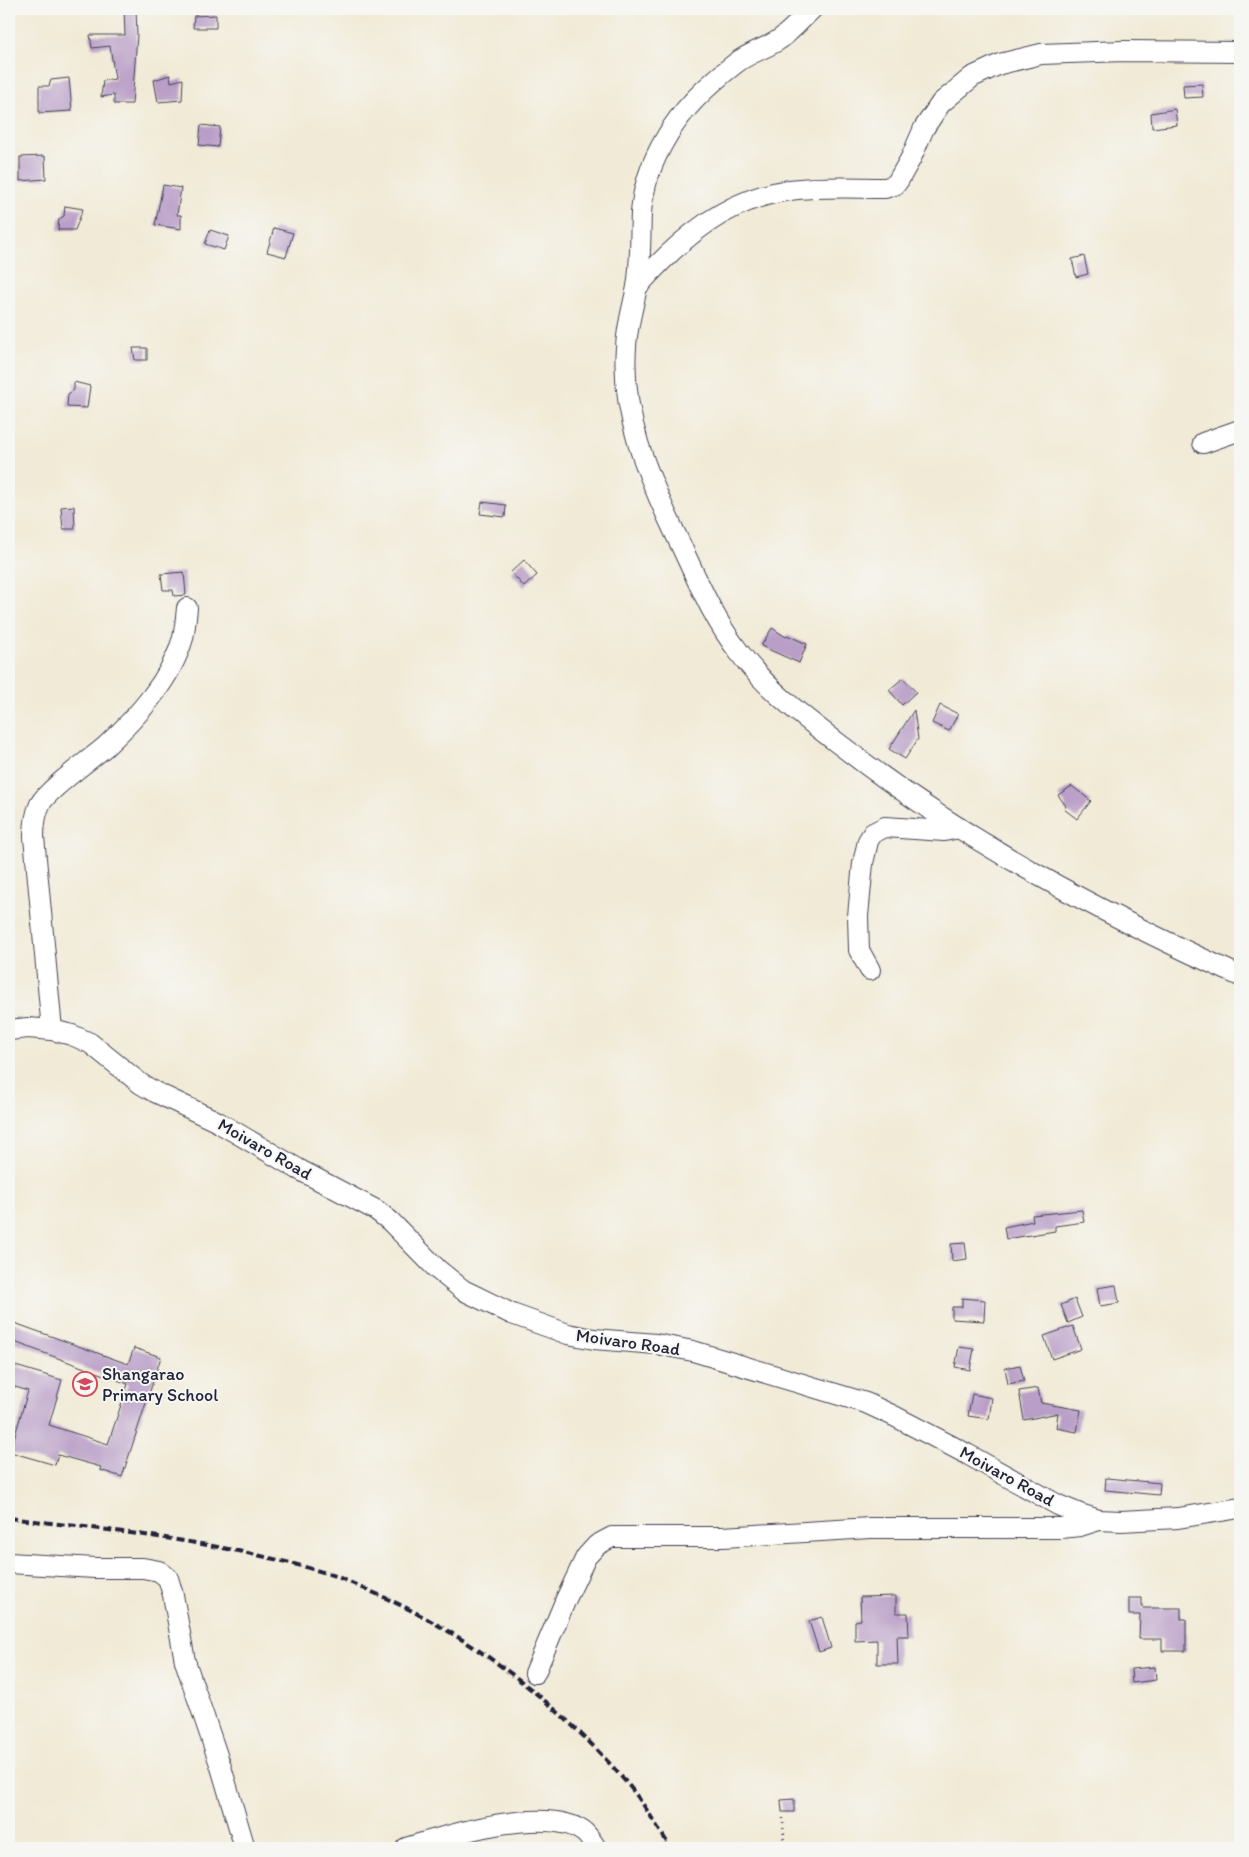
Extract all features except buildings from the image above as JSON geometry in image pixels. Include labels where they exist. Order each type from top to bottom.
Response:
[{"type":"street","points":[[812,9],[780,39],[759,48],[735,63],[692,103],[668,134],[648,179],[644,197],[637,287],[628,322],[625,365],[628,405],[639,446],[654,488],[719,625],[758,676],[785,703],[884,779],[981,842],[1101,909],[1240,976]]},
{"type":"street","points":[[637,287],[674,248],[695,230],[715,216],[748,200],[792,190],[886,188],[895,185],[911,158],[924,128],[941,103],[972,77],[1000,64],[1041,54],[1124,51],[1240,52]]},
{"type":"street","points":[[1203,442],[1240,430]]},
{"type":"street","points":[[52,1030],[34,838],[37,812],[44,798],[106,746],[153,694],[168,670],[182,641],[187,608]]},
{"type":"street","points":[[870,970],[859,950],[858,916],[863,863],[868,841],[873,833],[885,827],[944,830],[959,828]]},
{"type":"street","name":"Moivaro Road","points":[[9,1030],[28,1028],[52,1030],[72,1035],[90,1043],[141,1084],[216,1120],[312,1176],[363,1202],[390,1221],[437,1269],[463,1290],[512,1314],[568,1334],[656,1344],[693,1351],[866,1403],[953,1446],[1058,1505],[1099,1520],[1121,1521],[1178,1518],[1240,1508]]},
{"type":"street","points":[[535,1673],[566,1598],[586,1557],[597,1544],[612,1537],[723,1537],[905,1528],[1060,1528],[1080,1526],[1099,1520]]},
{"type":"street","points":[[9,1563],[95,1568],[143,1568],[159,1571],[168,1578],[186,1661],[245,1848]]},
{"type":"street","points":[[406,1848],[471,1829],[504,1823],[557,1822],[573,1826],[586,1833],[596,1848]]},
{"type":"path","points":[[783,1818],[784,1848]]},
{"type":"railway","points":[[9,1518],[170,1539],[250,1554],[334,1576],[402,1606],[473,1646],[539,1695],[598,1751],[632,1789],[671,1848]]},
{"type":"place","name":"Shangarao Primary School","points":[[85,1384]]}]
